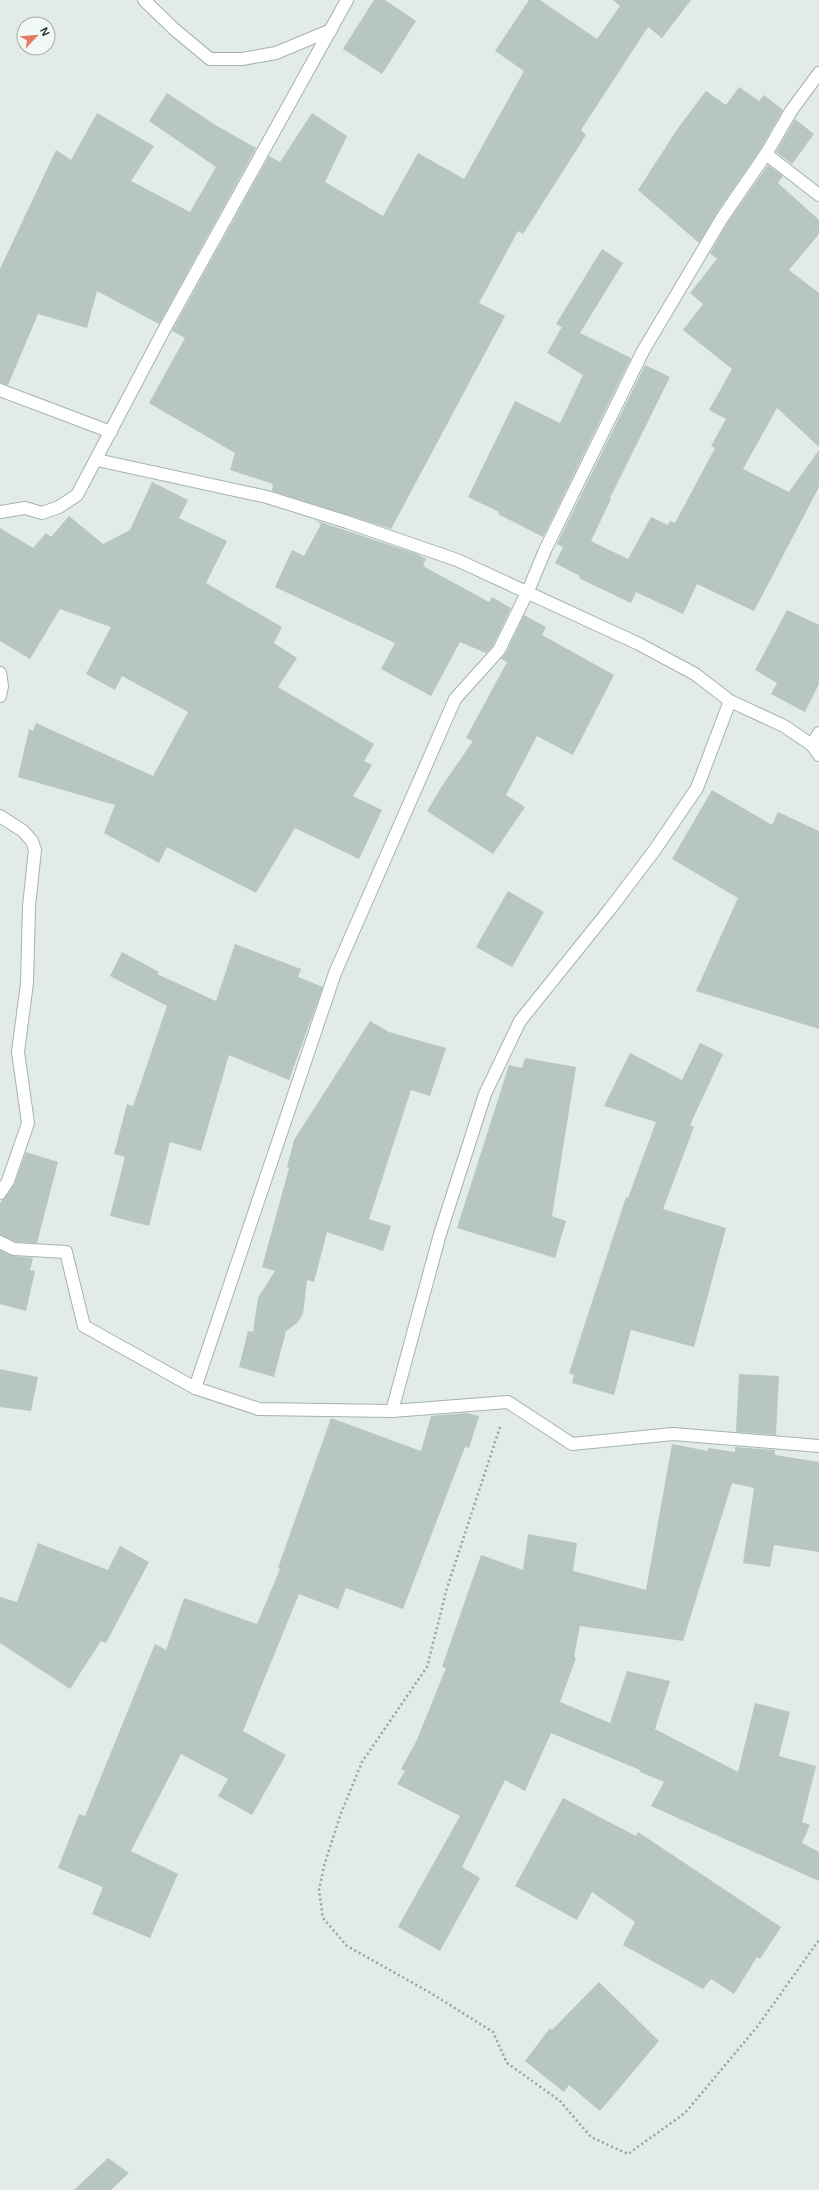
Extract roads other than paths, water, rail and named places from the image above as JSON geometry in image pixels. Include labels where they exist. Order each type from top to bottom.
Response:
[{"type":"street","points":[[144,0],[174,29],[210,59],[242,59],[276,53],[331,30]]},
{"type":"street","points":[[0,512],[25,508],[42,514],[59,507],[77,495],[97,460],[165,328],[347,0]]},
{"type":"street","points":[[195,1388],[335,973],[455,699],[499,650],[528,592],[546,548],[643,351],[722,218],[766,154],[791,111],[819,73]]},
{"type":"street","points":[[766,154],[819,195]]},
{"type":"street","points":[[0,390],[111,432]]},
{"type":"street","points":[[97,460],[282,502],[458,560],[639,644],[695,674],[730,701],[784,726],[812,745],[819,755]]},
{"type":"street","points":[[0,673],[2,686],[0,696]]},
{"type":"street","points":[[392,1412],[440,1234],[485,1094],[520,1021],[646,862],[697,788],[730,701]]},
{"type":"street","points":[[812,745],[819,733]]},
{"type":"street","points":[[0,816],[23,831],[32,841],[35,850],[29,906],[27,983],[18,1052],[28,1123],[8,1181],[0,1193]]},
{"type":"street","points":[[0,1242],[14,1249],[66,1252],[84,1326],[195,1388],[259,1409],[392,1412],[508,1402],[572,1444],[674,1434],[819,1446]]}]
